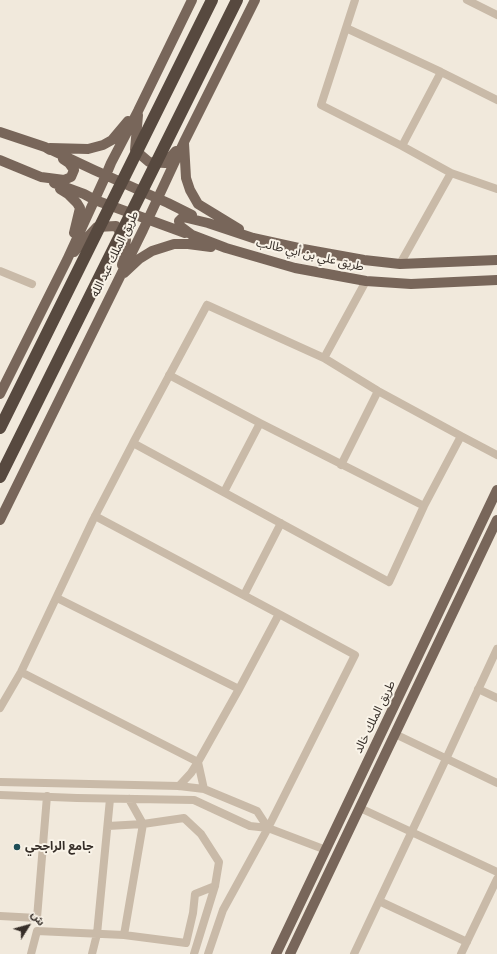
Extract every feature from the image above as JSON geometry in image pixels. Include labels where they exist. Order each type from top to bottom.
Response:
[{"type":"highway","points":[[0,428],[212,0]]},
{"type":"highway","name":"طريق الملك عبد الله","points":[[0,477],[237,0]]},
{"type":"main road","points":[[0,394],[67,260],[111,163],[192,0]]},
{"type":"main road","name":"طريق الملك عبد الله","points":[[0,520],[148,219],[184,142],[255,0]]},
{"type":"main road","points":[[138,111],[135,150],[148,162],[165,163],[184,142]]},
{"type":"main road","points":[[45,148],[88,149],[103,144],[112,140],[138,111]]},
{"type":"main road","name":"طريق علي بن أبي طالب","points":[[0,132],[45,148],[157,198],[208,223]]},
{"type":"main road","points":[[184,142],[186,178],[190,190],[198,204],[253,238]]},
{"type":"main road","name":"طريق علي بن أبي طالب","points":[[42,177],[64,180],[70,177],[74,170],[69,163],[45,148]]},
{"type":"main road","name":"طريق علي بن أبي طالب","points":[[0,160],[84,194],[95,200],[226,248],[295,268],[366,281],[411,284],[497,280]]},
{"type":"main road","points":[[42,177],[68,194],[80,208],[67,260]]},
{"type":"main road","name":"طريق علي بن أبي طالب","points":[[192,235],[180,226],[179,221],[182,217],[208,223],[253,238],[364,260],[400,264],[497,260]]},
{"type":"main road","points":[[67,260],[97,226],[116,226],[126,240],[119,277]]},
{"type":"main road","points":[[119,277],[139,259],[152,250],[174,244],[226,248]]},
{"type":"main road","name":"طريق الملك خالد","points":[[276,954],[497,490]]},
{"type":"main road","points":[[290,954],[497,520]]},
{"type":"street","points":[[355,0],[321,105],[451,172],[497,189]]},
{"type":"street","points":[[467,0],[497,15]]},
{"type":"street","points":[[346,28],[497,100]]},
{"type":"street","points":[[402,146],[441,72]]},
{"type":"street","points":[[400,264],[451,172]]},
{"type":"street","points":[[0,271],[32,284]]},
{"type":"street","points":[[324,358],[366,281]]},
{"type":"street","points":[[0,708],[21,672],[95,516],[207,305],[324,358],[378,391],[497,455]]},
{"type":"street","points":[[169,375],[424,506]]},
{"type":"street","points":[[341,464],[378,391]]},
{"type":"street","points":[[224,492],[260,423]]},
{"type":"street","points":[[133,443],[389,582],[424,506],[461,436]]},
{"type":"street","points":[[95,516],[355,655],[268,828],[223,910],[208,954]]},
{"type":"street","points":[[244,595],[281,523]]},
{"type":"street","points":[[57,598],[239,689]]},
{"type":"street","points":[[179,786],[191,773],[198,762],[279,614]]},
{"type":"street","points":[[354,954],[497,649]]},
{"type":"street","points":[[21,672],[198,762]]},
{"type":"street","points":[[478,689],[497,698]]},
{"type":"street","points":[[395,734],[497,783]]},
{"type":"street","points":[[198,762],[204,789]]},
{"type":"street","points":[[0,782],[179,786],[204,789],[257,811],[268,828]]},
{"type":"street","points":[[0,795],[194,800],[250,826],[268,828],[326,850]]},
{"type":"street","points":[[0,916],[37,918],[47,796]]},
{"type":"street","points":[[92,954],[97,934],[110,799]]},
{"type":"street","points":[[124,935],[143,824],[129,799]]},
{"type":"street","points":[[360,808],[497,872]]},
{"type":"street","points":[[108,826],[143,824],[184,818],[201,834],[219,862],[215,886],[194,954]]},
{"type":"street","points":[[462,954],[497,879]]},
{"type":"street","points":[[31,954],[37,931],[124,935],[186,943],[193,913],[195,894],[215,886]]},
{"type":"street","points":[[380,901],[467,942]]},
{"type":"place","name":"جامع الراجحي","points":[[17,847]]}]
